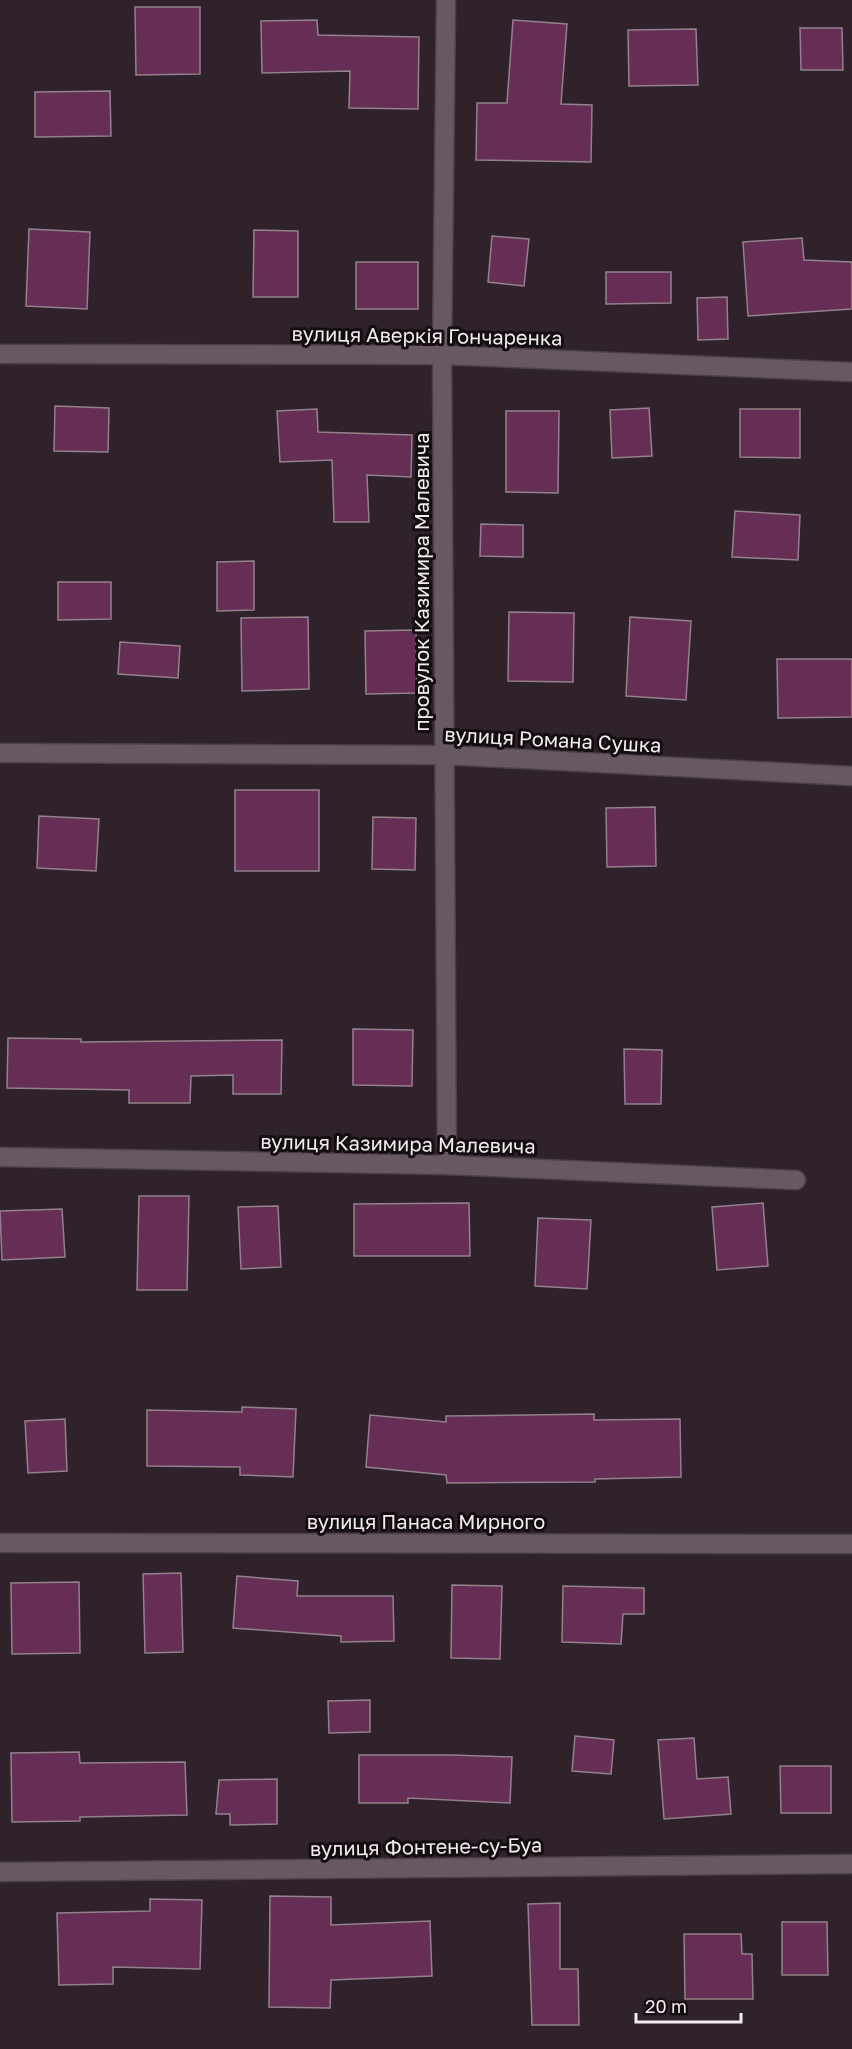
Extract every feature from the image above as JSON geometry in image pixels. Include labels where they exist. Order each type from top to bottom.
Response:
[{"type":"street","name":"провулок Казимира Малевича","points":[[446,0],[442,355],[447,1165]]},
{"type":"street","name":"вулиця Аверкія Гончаренка","points":[[0,354],[442,355],[852,372]]},
{"type":"street","name":"вулиця Романа Сушка","points":[[0,753],[444,755],[852,776]]},
{"type":"street","name":"вулиця Казимира Малевича","points":[[0,1157],[447,1165],[796,1180]]},
{"type":"street","name":"вулиця Панаса Мирного","points":[[0,1543],[852,1544]]},
{"type":"street","name":"вулиця Фонтене-су-Буа","points":[[0,1872],[852,1864]]},
{"type":"building","points":[[135,7],[200,7],[200,74],[136,75]]},
{"type":"building","points":[[317,20],[318,35],[419,37],[418,109],[349,108],[350,71],[262,73],[261,21]]},
{"type":"building","points":[[513,20],[567,24],[561,104],[592,105],[591,162],[476,160],[477,103],[507,103]]},
{"type":"building","points":[[800,28],[842,28],[843,70],[801,70]]},
{"type":"building","points":[[696,29],[698,85],[629,86],[628,30]]},
{"type":"building","points":[[110,91],[111,136],[35,137],[35,92]]},
{"type":"building","points":[[29,229],[90,232],[87,309],[26,306]]},
{"type":"building","points":[[254,230],[298,231],[298,297],[253,297]]},
{"type":"building","points":[[492,236],[529,239],[524,286],[488,282]]},
{"type":"building","points":[[802,238],[804,260],[852,262],[852,309],[748,316],[743,242]]},
{"type":"building","points":[[356,262],[418,262],[418,309],[356,309]]},
{"type":"building","points":[[606,272],[671,272],[671,303],[606,304]]},
{"type":"building","points":[[727,297],[728,339],[698,340],[697,298]]},
{"type":"building","points":[[55,406],[109,408],[108,452],[54,451]]},
{"type":"building","points":[[649,408],[652,456],[612,458],[610,410]]},
{"type":"building","points":[[317,409],[318,432],[412,435],[411,477],[367,475],[369,522],[334,522],[332,460],[280,462],[277,411]]},
{"type":"building","points":[[740,409],[800,409],[800,458],[740,457]]},
{"type":"building","points":[[506,411],[559,411],[558,493],[506,492]]},
{"type":"building","points":[[735,511],[800,515],[798,560],[732,557]]},
{"type":"building","points":[[481,524],[523,525],[523,557],[480,556]]},
{"type":"building","points":[[254,561],[254,610],[217,611],[217,562]]},
{"type":"building","points":[[58,582],[111,582],[111,619],[58,620]]},
{"type":"building","points":[[509,612],[574,613],[573,682],[508,681]]},
{"type":"building","points":[[308,617],[309,689],[242,691],[241,618]]},
{"type":"building","points":[[630,617],[691,621],[686,700],[626,696]]},
{"type":"building","points":[[416,630],[417,693],[366,694],[365,631]]},
{"type":"building","points":[[120,642],[180,646],[178,678],[118,674]]},
{"type":"building","points":[[777,659],[852,659],[852,717],[778,718]]},
{"type":"building","points":[[235,790],[319,790],[319,871],[235,871]]},
{"type":"building","points":[[655,807],[656,866],[607,867],[606,808]]},
{"type":"building","points":[[39,816],[99,819],[96,871],[37,868]]},
{"type":"building","points":[[373,817],[416,818],[415,870],[372,869]]},
{"type":"building","points":[[353,1029],[413,1030],[412,1086],[353,1085]]},
{"type":"building","points":[[8,1038],[81,1039],[81,1042],[282,1040],[281,1094],[233,1094],[233,1075],[191,1076],[190,1103],[129,1103],[129,1090],[7,1088]]},
{"type":"building","points":[[624,1049],[662,1050],[661,1104],[625,1104]]},
{"type":"building","points":[[139,1196],[189,1196],[187,1290],[137,1290]]},
{"type":"building","points":[[469,1203],[470,1256],[354,1256],[354,1204]]},
{"type":"building","points":[[763,1203],[768,1266],[717,1270],[712,1207]]},
{"type":"building","points":[[278,1206],[281,1267],[241,1269],[238,1207]]},
{"type":"building","points":[[62,1209],[65,1257],[2,1260],[0,1211]]},
{"type":"building","points":[[538,1218],[591,1220],[587,1289],[535,1286]]},
{"type":"building","points":[[242,1407],[296,1409],[293,1477],[240,1475],[240,1467],[147,1466],[147,1410],[242,1412]]},
{"type":"building","points":[[594,1414],[594,1420],[680,1419],[681,1477],[595,1479],[595,1482],[447,1483],[446,1475],[366,1467],[370,1415],[446,1422],[446,1416]]},
{"type":"building","points":[[65,1419],[67,1471],[28,1473],[25,1421]]},
{"type":"building","points":[[181,1573],[183,1652],[145,1653],[143,1574]]},
{"type":"building","points":[[237,1576],[298,1581],[297,1596],[393,1596],[394,1641],[341,1642],[341,1636],[233,1628]]},
{"type":"building","points":[[79,1582],[80,1653],[12,1654],[11,1583]]},
{"type":"building","points":[[452,1585],[502,1586],[500,1659],[451,1658]]},
{"type":"building","points":[[563,1586],[644,1588],[644,1614],[623,1614],[621,1644],[562,1642]]},
{"type":"building","points":[[370,1700],[370,1732],[329,1733],[328,1701]]},
{"type":"building","points":[[575,1736],[614,1740],[611,1774],[572,1771]]},
{"type":"building","points":[[694,1738],[697,1779],[728,1777],[731,1814],[664,1819],[658,1740]]},
{"type":"building","points":[[79,1752],[80,1763],[185,1762],[187,1815],[80,1817],[80,1821],[12,1822],[11,1753]]},
{"type":"building","points":[[359,1755],[512,1757],[510,1803],[408,1798],[408,1803],[359,1803]]},
{"type":"building","points":[[780,1766],[831,1766],[831,1813],[781,1813]]},
{"type":"building","points":[[277,1779],[277,1824],[230,1825],[230,1814],[216,1814],[219,1780]]},
{"type":"building","points":[[270,1896],[331,1897],[331,1925],[430,1921],[432,1976],[331,1980],[330,2008],[269,2007]]},
{"type":"building","points":[[150,1899],[202,1900],[200,1969],[113,1967],[113,1984],[59,1985],[57,1913],[150,1911]]},
{"type":"building","points":[[560,1903],[560,1969],[578,1969],[579,2025],[532,2025],[528,1904]]},
{"type":"building","points":[[782,1922],[827,1922],[828,1975],[782,1975]]},
{"type":"building","points":[[684,1934],[741,1934],[742,1954],[752,1954],[753,1999],[685,1999]]}]
